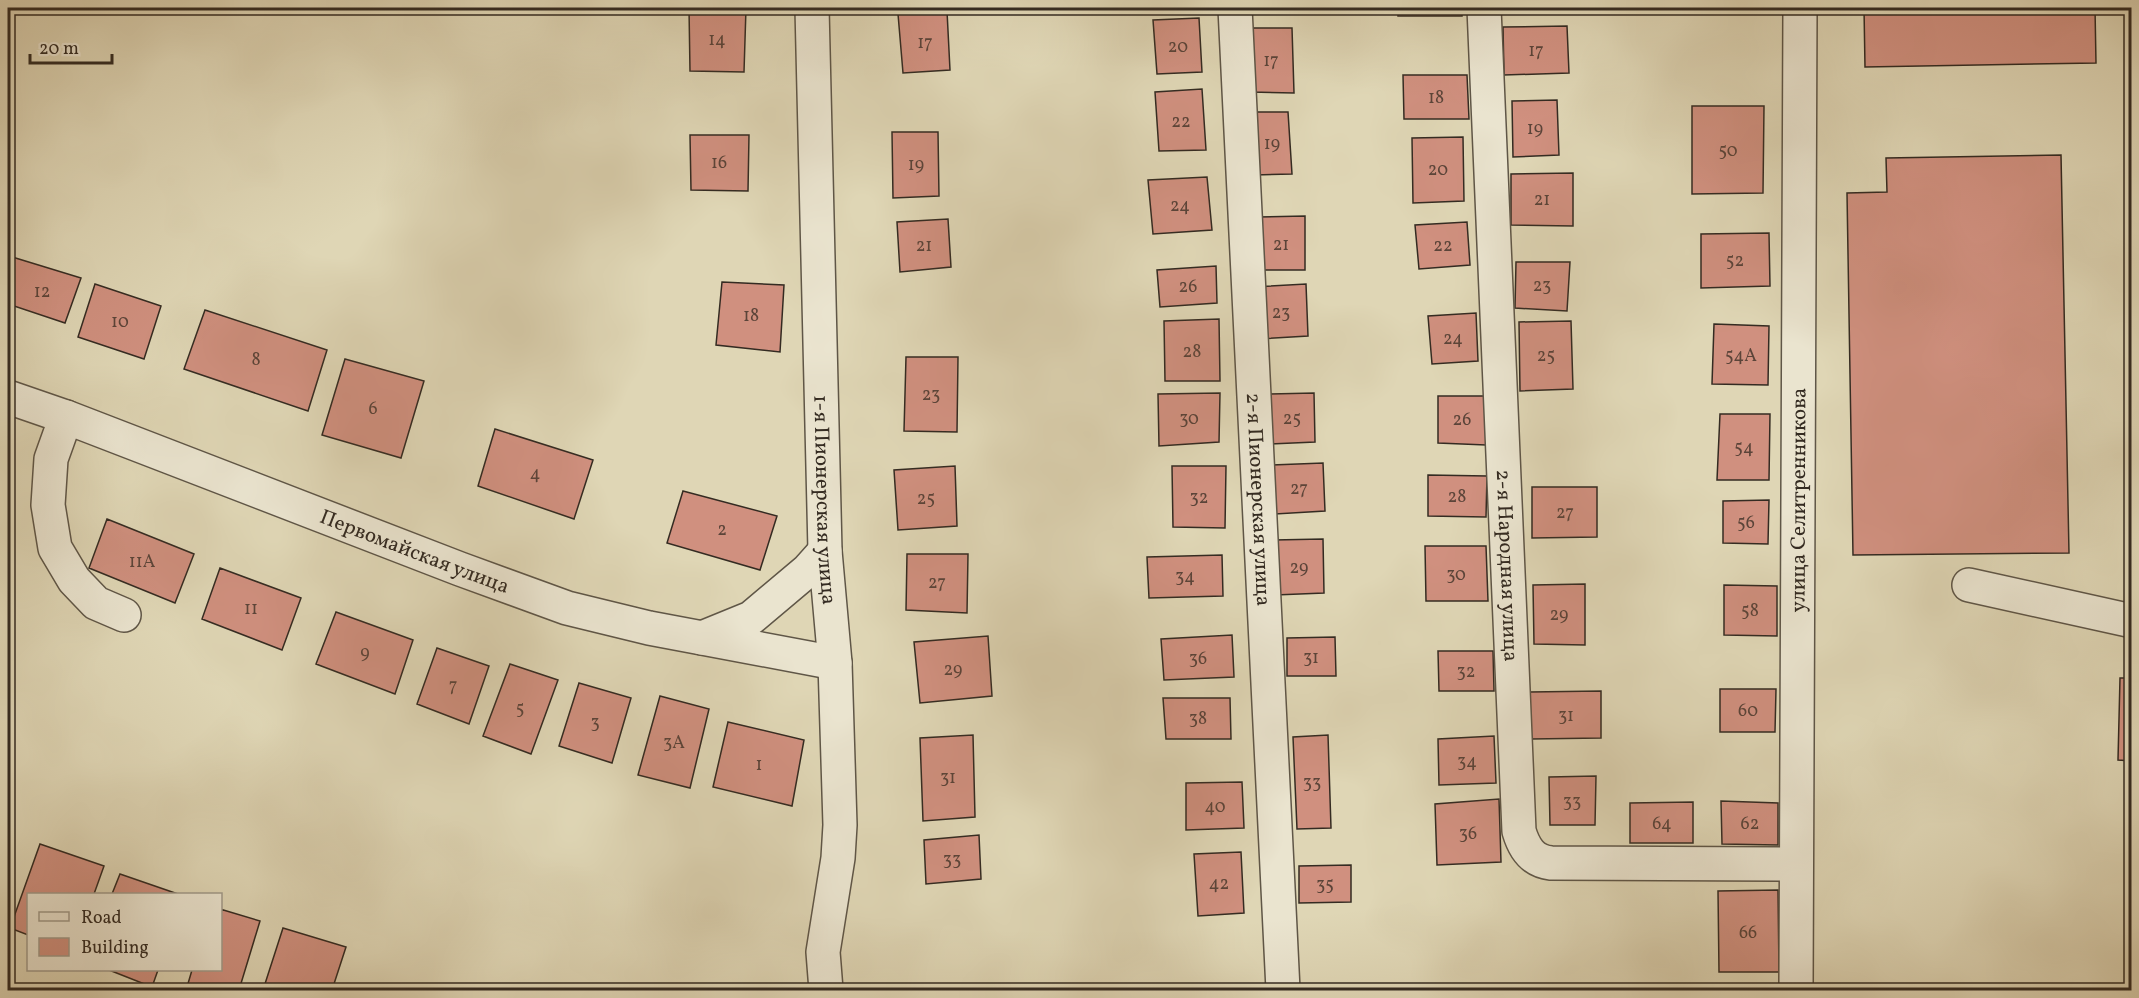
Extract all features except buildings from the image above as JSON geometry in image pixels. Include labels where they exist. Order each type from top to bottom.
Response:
[{"type":"street","name":"1-я Пионерская улица","points":[[812,8],[825,551],[835,663],[840,825],[838,858],[824,952],[826,990]]},
{"type":"street","name":"2-я Пионерская улица","points":[[1234,8],[1283,990]]},
{"type":"street","name":"2-я Народная улица","points":[[1484,8],[1519,831],[1524,846],[1540,862],[1551,863],[1795,864]]},
{"type":"street","name":"улица Селитренникова","points":[[1796,990],[1800,8]]},
{"type":"street","name":"Первомайская улица","points":[[8,397],[567,608],[608,619],[835,663]]},
{"type":"street","points":[[66,417],[51,459],[49,482],[48,505],[55,548],[74,580],[96,603],[124,615]]},
{"type":"street","points":[[702,638],[751,618],[808,570],[825,551]]},
{"type":"street","points":[[1969,585],[2132,621]]}]
